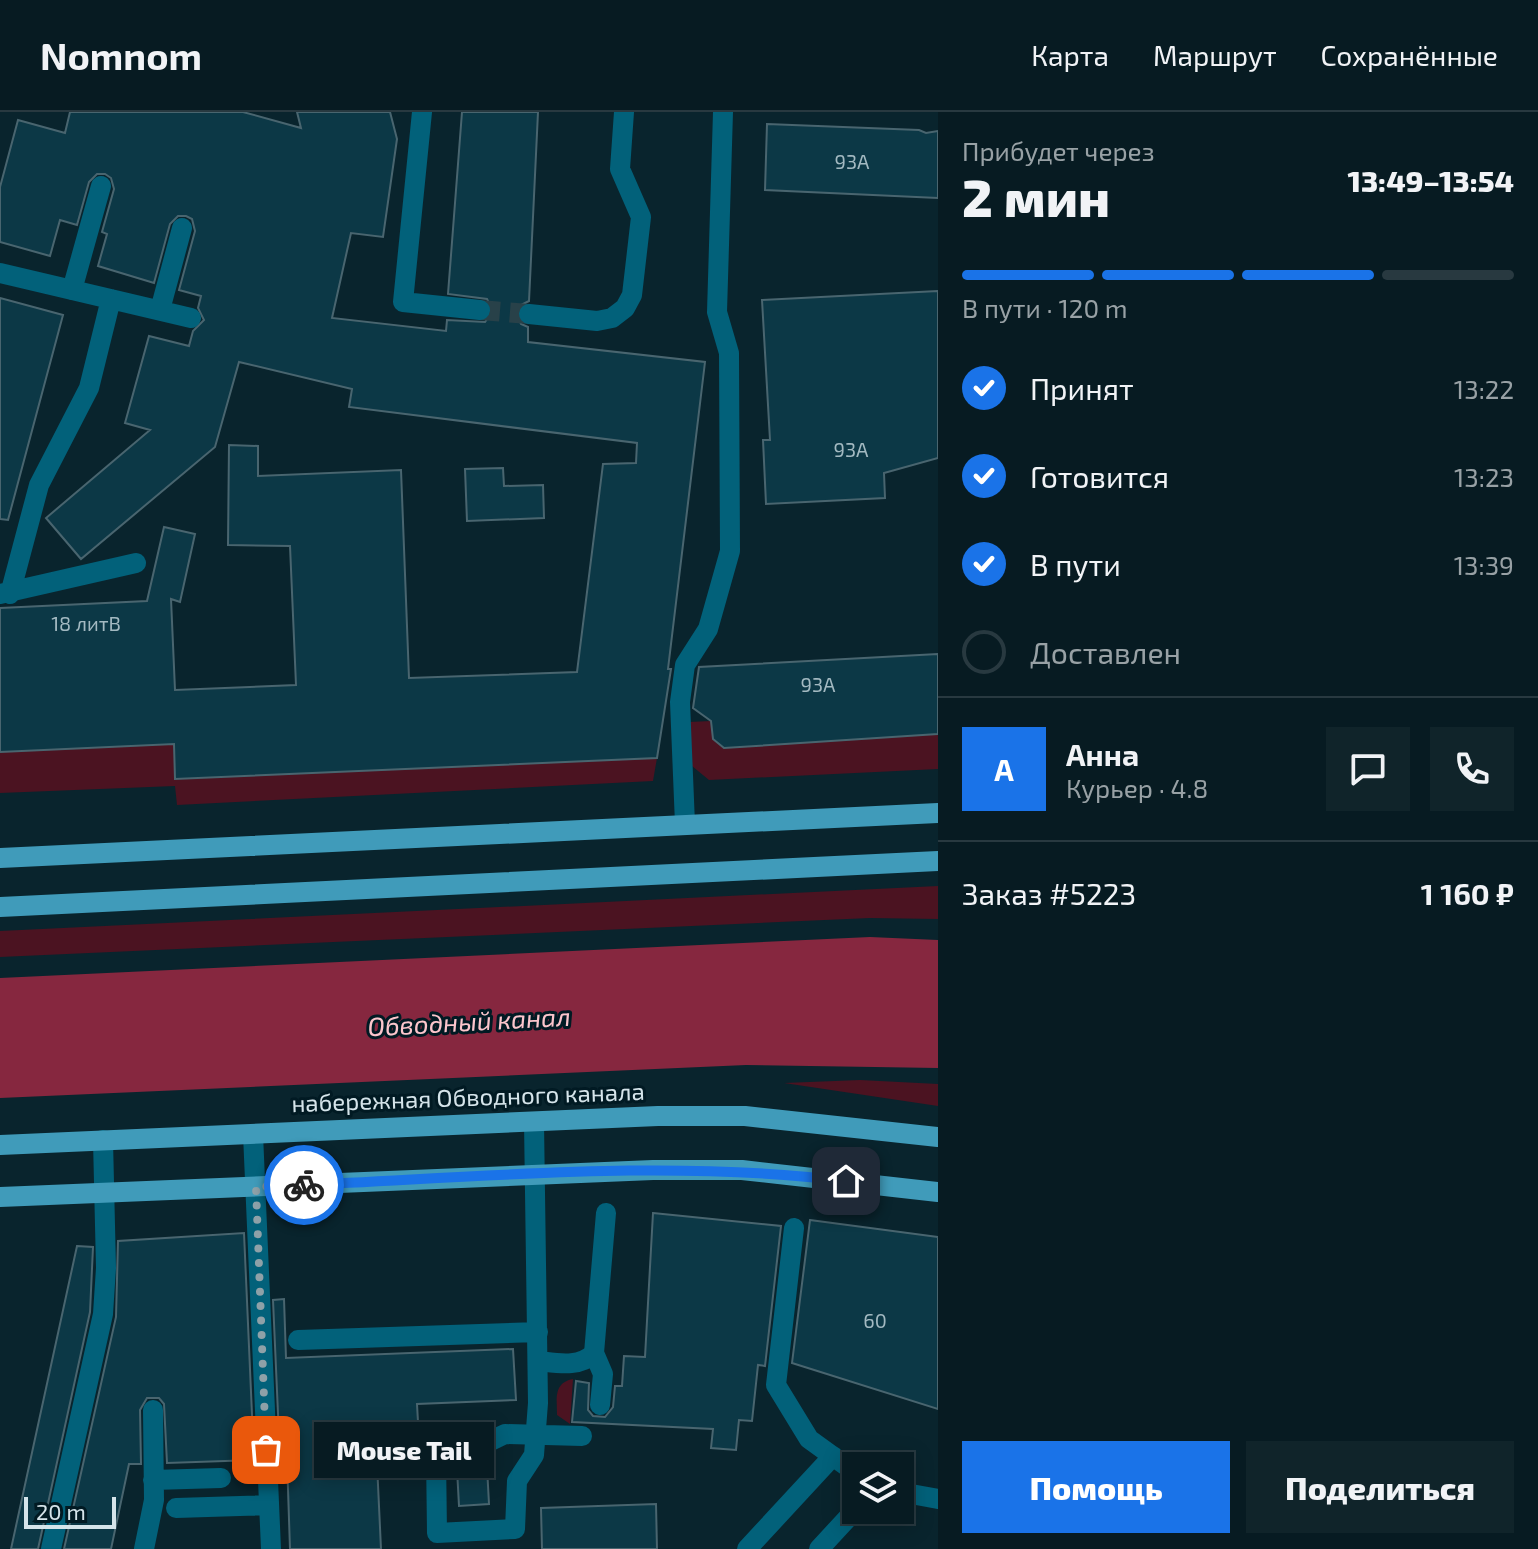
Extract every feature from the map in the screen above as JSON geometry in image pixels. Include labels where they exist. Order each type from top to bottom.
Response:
[{"type":"main road","points":[[0,858],[938,813]]},
{"type":"main road","points":[[0,907],[938,861]]},
{"type":"main road","name":"набережная Обводного канала","points":[[0,1145],[745,1116],[938,1137]]},
{"type":"main road","points":[[0,1197],[536,1175],[742,1170],[938,1192]]},
{"type":"lane","points":[[422,112],[403,302],[480,310]]},
{"type":"lane","points":[[529,314],[597,321],[612,318],[625,308],[632,295],[641,217],[620,169],[624,112]]},
{"type":"lane","points":[[685,824],[680,702],[685,665],[708,629],[730,551],[729,353],[717,312],[723,112]]},
{"type":"lane","points":[[72,290],[101,186]]},
{"type":"lane","points":[[160,310],[182,228]]},
{"type":"lane","points":[[0,273],[191,318]]},
{"type":"lane","points":[[5,594],[39,485],[89,388],[111,299]]},
{"type":"lane","points":[[5,594],[136,563]]},
{"type":"lane","points":[[534,1122],[538,1332],[536,1435],[534,1455],[517,1481],[515,1529],[437,1533],[436,1454],[472,1450],[505,1434],[536,1435],[582,1436]]},
{"type":"lane","points":[[253,1134],[271,1549]]},
{"type":"lane","points":[[51,1549],[103,1314],[103,1140]]},
{"type":"lane","points":[[600,1405],[603,1374],[594,1353],[606,1213]]},
{"type":"lane","points":[[794,1228],[776,1385],[809,1439],[842,1463]]},
{"type":"lane","points":[[298,1340],[538,1332]]},
{"type":"lane","points":[[538,1361],[574,1364],[587,1361],[594,1353]]},
{"type":"lane","points":[[144,1549],[153,1480],[153,1410]]},
{"type":"lane","points":[[747,1549],[833,1456]]},
{"type":"lane","points":[[153,1480],[221,1478]]},
{"type":"lane","points":[[914,1495],[938,1499]]},
{"type":"lane","points":[[176,1508],[268,1505]]},
{"type":"lane","points":[[819,1549],[842,1524]]},
{"type":"shaded area","points":[[711,721],[713,739],[724,748],[938,734],[938,769],[709,780],[692,766],[689,722]]},
{"type":"shaded area","points":[[173,733],[175,779],[657,758],[653,781],[177,805],[175,786],[0,793],[0,752]]},
{"type":"shaded area","points":[[938,886],[938,919],[870,918],[0,957],[0,931]]},
{"type":"shaded area","points":[[860,1080],[938,1084],[938,1106],[784,1083]]},
{"type":"shaded area","points":[[573,1379],[570,1424],[557,1415],[557,1398],[562,1384]]},
{"type":"water","name":"Обводный канал","points":[[870,937],[938,940],[938,1068],[746,1065],[0,1098],[0,978]]},
{"type":"building","points":[[70,112],[243,112],[301,128],[297,112],[390,112],[397,139],[383,237],[351,233],[332,318],[446,331],[447,320],[485,322],[493,311],[487,299],[448,294],[462,112],[538,112],[529,301],[519,306],[516,313],[521,324],[528,327],[528,342],[705,362],[668,669],[671,669],[657,758],[175,779],[174,744],[0,752],[0,608],[147,601],[164,527],[195,534],[180,602],[171,599],[175,690],[296,685],[290,546],[228,545],[229,445],[258,446],[258,476],[401,470],[409,678],[577,672],[603,464],[636,463],[637,443],[349,407],[352,389],[239,362],[215,447],[81,559],[46,518],[150,430],[125,423],[149,336],[189,346],[193,331],[204,320],[198,308],[201,296],[179,290],[195,231],[192,219],[178,216],[170,224],[154,283],[98,266],[107,234],[102,232],[114,189],[111,178],[105,174],[97,174],[89,182],[77,225],[60,220],[50,256],[0,242],[0,187],[18,120],[65,133]]},
{"type":"building","points":[[767,124],[919,130],[926,133],[938,131],[938,198],[765,190]]},
{"type":"building","points":[[938,291],[938,458],[884,473],[885,498],[766,504],[763,440],[770,440],[762,300]]},
{"type":"building","points":[[0,298],[63,315],[8,520],[0,519]]},
{"type":"building","points":[[503,468],[504,486],[543,485],[544,518],[467,521],[465,469]]},
{"type":"building","points":[[938,654],[938,734],[724,748],[713,739],[711,721],[693,708],[699,667]]},
{"type":"building","points":[[653,1213],[781,1226],[765,1366],[758,1365],[752,1421],[739,1420],[736,1450],[711,1448],[713,1429],[572,1422],[576,1381],[589,1383],[588,1410],[593,1416],[605,1417],[613,1407],[615,1386],[622,1386],[624,1356],[645,1357]]},
{"type":"building","points":[[810,1220],[938,1237],[938,1409],[792,1363]]},
{"type":"building","points":[[244,1233],[254,1460],[167,1463],[164,1404],[159,1398],[147,1398],[140,1410],[141,1464],[129,1464],[111,1549],[64,1549],[116,1317],[118,1241]]},
{"type":"building","points":[[77,1246],[93,1247],[90,1312],[38,1549],[11,1549]]},
{"type":"building","points":[[284,1299],[286,1358],[513,1349],[516,1400],[417,1404],[419,1440],[376,1442],[381,1549],[290,1549],[287,1459],[280,1459],[273,1300]]},
{"type":"building","points":[[487,1467],[489,1504],[459,1506],[457,1469]]},
{"type":"building","points":[[656,1504],[657,1549],[542,1549],[541,1508]]},
{"type":"tunnel","points":[[480,310],[529,314]]},
{"type":"way so far","points":[[266,1450],[256,1187],[304,1185]]},
{"type":"place","name":"Mouse Tail","points":[[266,1450]]},
{"type":"route","points":[[304,1185],[653,1170],[742,1170],[846,1181]]}]
